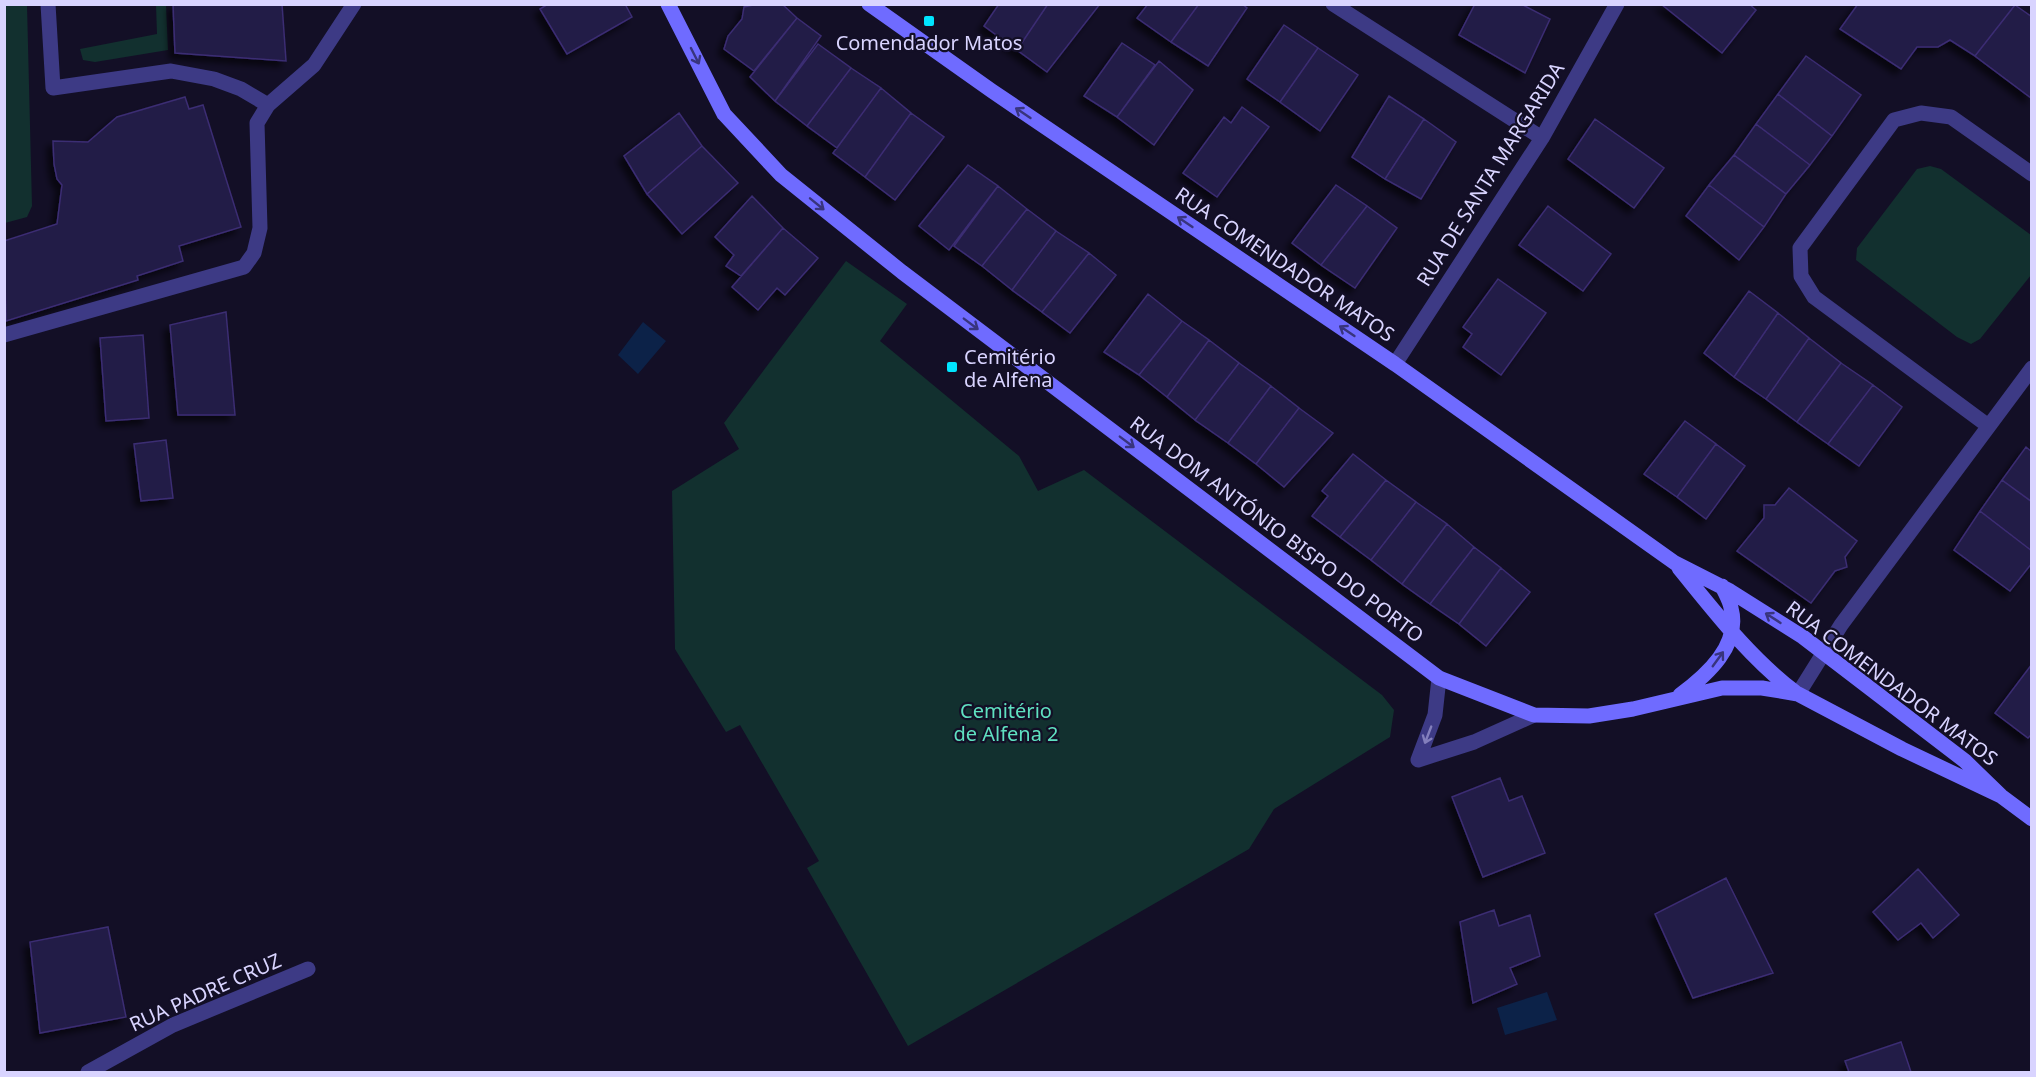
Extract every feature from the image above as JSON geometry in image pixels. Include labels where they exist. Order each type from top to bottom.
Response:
[{"type":"street","points":[[48,4],[53,88],[171,70],[214,79],[241,89],[268,105]]},
{"type":"street","points":[[4,335],[244,267],[254,253],[260,228],[257,123],[268,105],[314,65],[354,4]]},
{"type":"street","name":"RUA DOM ANTÓNIO BISPO DO PORTO","points":[[668,4],[724,114],[781,176],[902,272],[1439,678],[1534,715],[1588,716],[1722,688],[1762,688],[1798,694],[1902,749],[2001,796]]},
{"type":"street","name":"RUA COMENDADOR MATOS","points":[[869,4],[992,91],[1395,364],[1675,563],[1722,586],[1823,653],[1965,761],[2001,796],[2031,819]]},
{"type":"street","points":[[1333,4],[1542,138]]},
{"type":"street","name":"RUA DE SANTA MARGARIDA","points":[[1395,364],[1542,138],[1617,4]]},
{"type":"street","points":[[1987,425],[1814,297],[1801,276],[1800,249],[1894,120],[1921,113],[1951,117],[2031,174]]},
{"type":"street","points":[[1798,694],[1823,653],[1987,425],[2031,368]]},
{"type":"street","name":"RUA COMENDADOR MATOS","points":[[1675,563],[1732,633],[1769,672],[1798,694]]},
{"type":"street","points":[[1675,698],[1703,678],[1722,654],[1732,633],[1732,609],[1722,586]]},
{"type":"street","points":[[1439,678],[1435,715],[1418,760],[1474,742],[1534,715]]},
{"type":"street","name":"RUA PADRE CRUZ","points":[[88,1072],[173,1025],[308,969]]},
{"type":"green space","points":[[5,4],[27,5],[32,206],[27,217],[5,223]]},
{"type":"green space","points":[[156,5],[166,5],[168,50],[95,62],[83,60],[80,49],[157,34]]},
{"type":"green space","points":[[1930,166],[1941,169],[2031,235],[2031,275],[1980,339],[1971,344],[1957,337],[1856,260],[1857,248],[1917,169]]},
{"type":"green space","name":"Cemitério de Alfena 2","points":[[846,261],[907,304],[880,341],[1019,456],[1038,491],[1084,470],[1382,695],[1394,710],[1390,737],[1274,809],[1249,849],[908,1046],[807,868],[819,861],[740,725],[726,732],[675,649],[672,491],[739,449],[724,423]]},
{"type":"water","points":[[643,322],[666,341],[638,374],[618,355]]},
{"type":"water","points":[[1547,992],[1557,1020],[1505,1035],[1497,1008]]},
{"type":"building","points":[[173,4],[282,4],[286,61],[175,53]]},
{"type":"building","points":[[548,4],[625,4],[632,17],[567,54],[540,9]]},
{"type":"building","points":[[758,4],[782,4],[797,18],[754,71],[724,49],[728,36],[742,19],[744,7]]},
{"type":"building","points":[[999,4],[1048,4],[1017,50],[984,26]]},
{"type":"building","points":[[1048,4],[1100,4],[1047,72],[1017,50]]},
{"type":"building","points":[[1148,4],[1199,4],[1171,42],[1137,18]]},
{"type":"building","points":[[1199,4],[1242,4],[1247,8],[1208,66],[1171,42]]},
{"type":"building","points":[[1475,4],[1521,4],[1550,19],[1525,73],[1459,35]]},
{"type":"building","points":[[1661,4],[1749,4],[1756,10],[1722,53]]},
{"type":"building","points":[[1858,4],[2015,5],[1975,56],[1950,40],[1938,47],[1917,47],[1901,69],[1840,29]]},
{"type":"building","points":[[2015,5],[2032,17],[2031,98],[1975,56]]},
{"type":"building","points":[[797,18],[821,36],[775,101],[750,77]]},
{"type":"building","points":[[1284,25],[1318,48],[1280,102],[1247,79]]},
{"type":"building","points":[[1122,43],[1155,65],[1117,117],[1084,96]]},
{"type":"building","points":[[818,44],[851,68],[807,126],[775,101]]},
{"type":"building","points":[[1318,48],[1358,75],[1320,131],[1280,102]]},
{"type":"building","points":[[1806,56],[1861,95],[1832,136],[1778,94]]},
{"type":"building","points":[[1159,61],[1193,90],[1154,145],[1117,117]]},
{"type":"building","points":[[851,68],[881,88],[837,148],[807,126]]},
{"type":"building","points":[[881,88],[911,113],[865,177],[833,153]]},
{"type":"building","points":[[1778,94],[1832,136],[1810,165],[1756,124]]},
{"type":"building","points":[[1389,96],[1424,119],[1385,179],[1352,157]]},
{"type":"building","points":[[185,97],[189,109],[203,105],[241,227],[179,246],[183,261],[137,276],[138,280],[6,321],[4,241],[57,224],[62,185],[57,179],[53,141],[88,142],[117,117]]},
{"type":"building","points":[[1242,107],[1269,127],[1217,197],[1183,173],[1224,117],[1231,123]]},
{"type":"building","points":[[679,113],[702,146],[647,194],[624,156]]},
{"type":"building","points":[[911,113],[944,137],[895,200],[865,177]]},
{"type":"building","points":[[1424,119],[1456,142],[1421,199],[1385,179]]},
{"type":"building","points":[[1595,119],[1664,168],[1634,208],[1568,159]]},
{"type":"building","points":[[1756,124],[1810,165],[1786,194],[1734,155]]},
{"type":"building","points":[[702,146],[738,183],[682,234],[647,194]]},
{"type":"building","points":[[1734,155],[1786,194],[1764,227],[1709,185]]},
{"type":"building","points":[[968,165],[998,186],[949,250],[919,226]]},
{"type":"building","points":[[1336,185],[1367,206],[1321,265],[1292,243]]},
{"type":"building","points":[[1709,185],[1764,227],[1739,260],[1686,216]]},
{"type":"building","points":[[998,186],[1027,209],[982,266],[954,246]]},
{"type":"building","points":[[752,196],[783,228],[741,276],[726,266],[734,255],[715,237]]},
{"type":"building","points":[[1367,206],[1397,228],[1355,288],[1321,265]]},
{"type":"building","points":[[1548,206],[1611,254],[1583,291],[1519,245]]},
{"type":"building","points":[[1027,209],[1056,231],[1012,290],[982,266]]},
{"type":"building","points":[[783,228],[818,258],[785,295],[777,288],[758,310],[732,287]]},
{"type":"building","points":[[1056,231],[1089,253],[1042,312],[1012,290]]},
{"type":"building","points":[[1089,253],[1116,275],[1070,333],[1042,312]]},
{"type":"building","points":[[1498,279],[1546,313],[1501,375],[1463,347],[1472,334],[1463,327]]},
{"type":"building","points":[[1749,291],[1778,313],[1734,377],[1704,353]]},
{"type":"building","points":[[1148,294],[1182,321],[1139,375],[1104,352]]},
{"type":"building","points":[[226,312],[235,415],[178,415],[170,325]]},
{"type":"building","points":[[1778,313],[1809,338],[1766,399],[1734,377]]},
{"type":"building","points":[[1182,321],[1209,340],[1167,397],[1139,375]]},
{"type":"building","points":[[143,335],[149,418],[106,421],[100,338]]},
{"type":"building","points":[[1809,338],[1841,363],[1797,422],[1766,399]]},
{"type":"building","points":[[1209,340],[1239,363],[1195,420],[1167,397]]},
{"type":"building","points":[[1239,363],[1271,386],[1228,443],[1195,420]]},
{"type":"building","points":[[1841,363],[1873,385],[1828,444],[1797,422]]},
{"type":"building","points":[[1873,385],[1902,407],[1859,466],[1828,444]]},
{"type":"building","points":[[1271,386],[1299,408],[1256,464],[1228,443]]},
{"type":"building","points":[[1299,408],[1333,433],[1284,487],[1256,464]]},
{"type":"building","points":[[1685,421],[1716,444],[1677,497],[1644,474]]},
{"type":"building","points":[[166,440],[173,498],[141,501],[134,444]]},
{"type":"building","points":[[1716,444],[1745,466],[1706,519],[1677,497]]},
{"type":"building","points":[[2026,447],[2032,452],[2032,502],[2002,480]]},
{"type":"building","points":[[1353,454],[1386,480],[1340,537],[1312,516],[1328,496],[1322,491]]},
{"type":"building","points":[[1386,480],[1416,502],[1371,560],[1340,537]]},
{"type":"building","points":[[2002,480],[2032,502],[2032,551],[1980,511]]},
{"type":"building","points":[[1789,488],[1857,541],[1845,557],[1847,567],[1835,571],[1811,603],[1737,551],[1764,518],[1764,505],[1775,505]]},
{"type":"building","points":[[1416,502],[1447,524],[1402,584],[1371,560]]},
{"type":"building","points":[[1980,511],[2032,551],[2032,563],[2010,591],[1954,550]]},
{"type":"building","points":[[1447,524],[1474,547],[1430,604],[1402,584]]},
{"type":"building","points":[[1474,547],[1501,568],[1459,624],[1430,604]]},
{"type":"building","points":[[1501,568],[1530,592],[1486,646],[1459,624]]},
{"type":"building","points":[[2032,664],[2032,734],[2028,738],[1995,713]]},
{"type":"building","points":[[1500,778],[1509,801],[1522,796],[1545,853],[1483,877],[1452,797]]},
{"type":"building","points":[[1918,869],[1959,915],[1933,938],[1921,923],[1898,940],[1873,912]]},
{"type":"building","points":[[1726,878],[1773,973],[1693,998],[1655,914]]},
{"type":"building","points":[[1494,910],[1499,926],[1530,915],[1540,956],[1510,968],[1517,984],[1473,1003],[1460,922]]},
{"type":"building","points":[[108,927],[126,1017],[40,1033],[30,942]]},
{"type":"building","points":[[1901,1042],[1911,1072],[1849,1072],[1845,1061]]},
{"type":"place","name":"Comendador Matos","points":[[929,21]]},
{"type":"place","name":"Cemitério de Alfena","points":[[952,367]]}]
